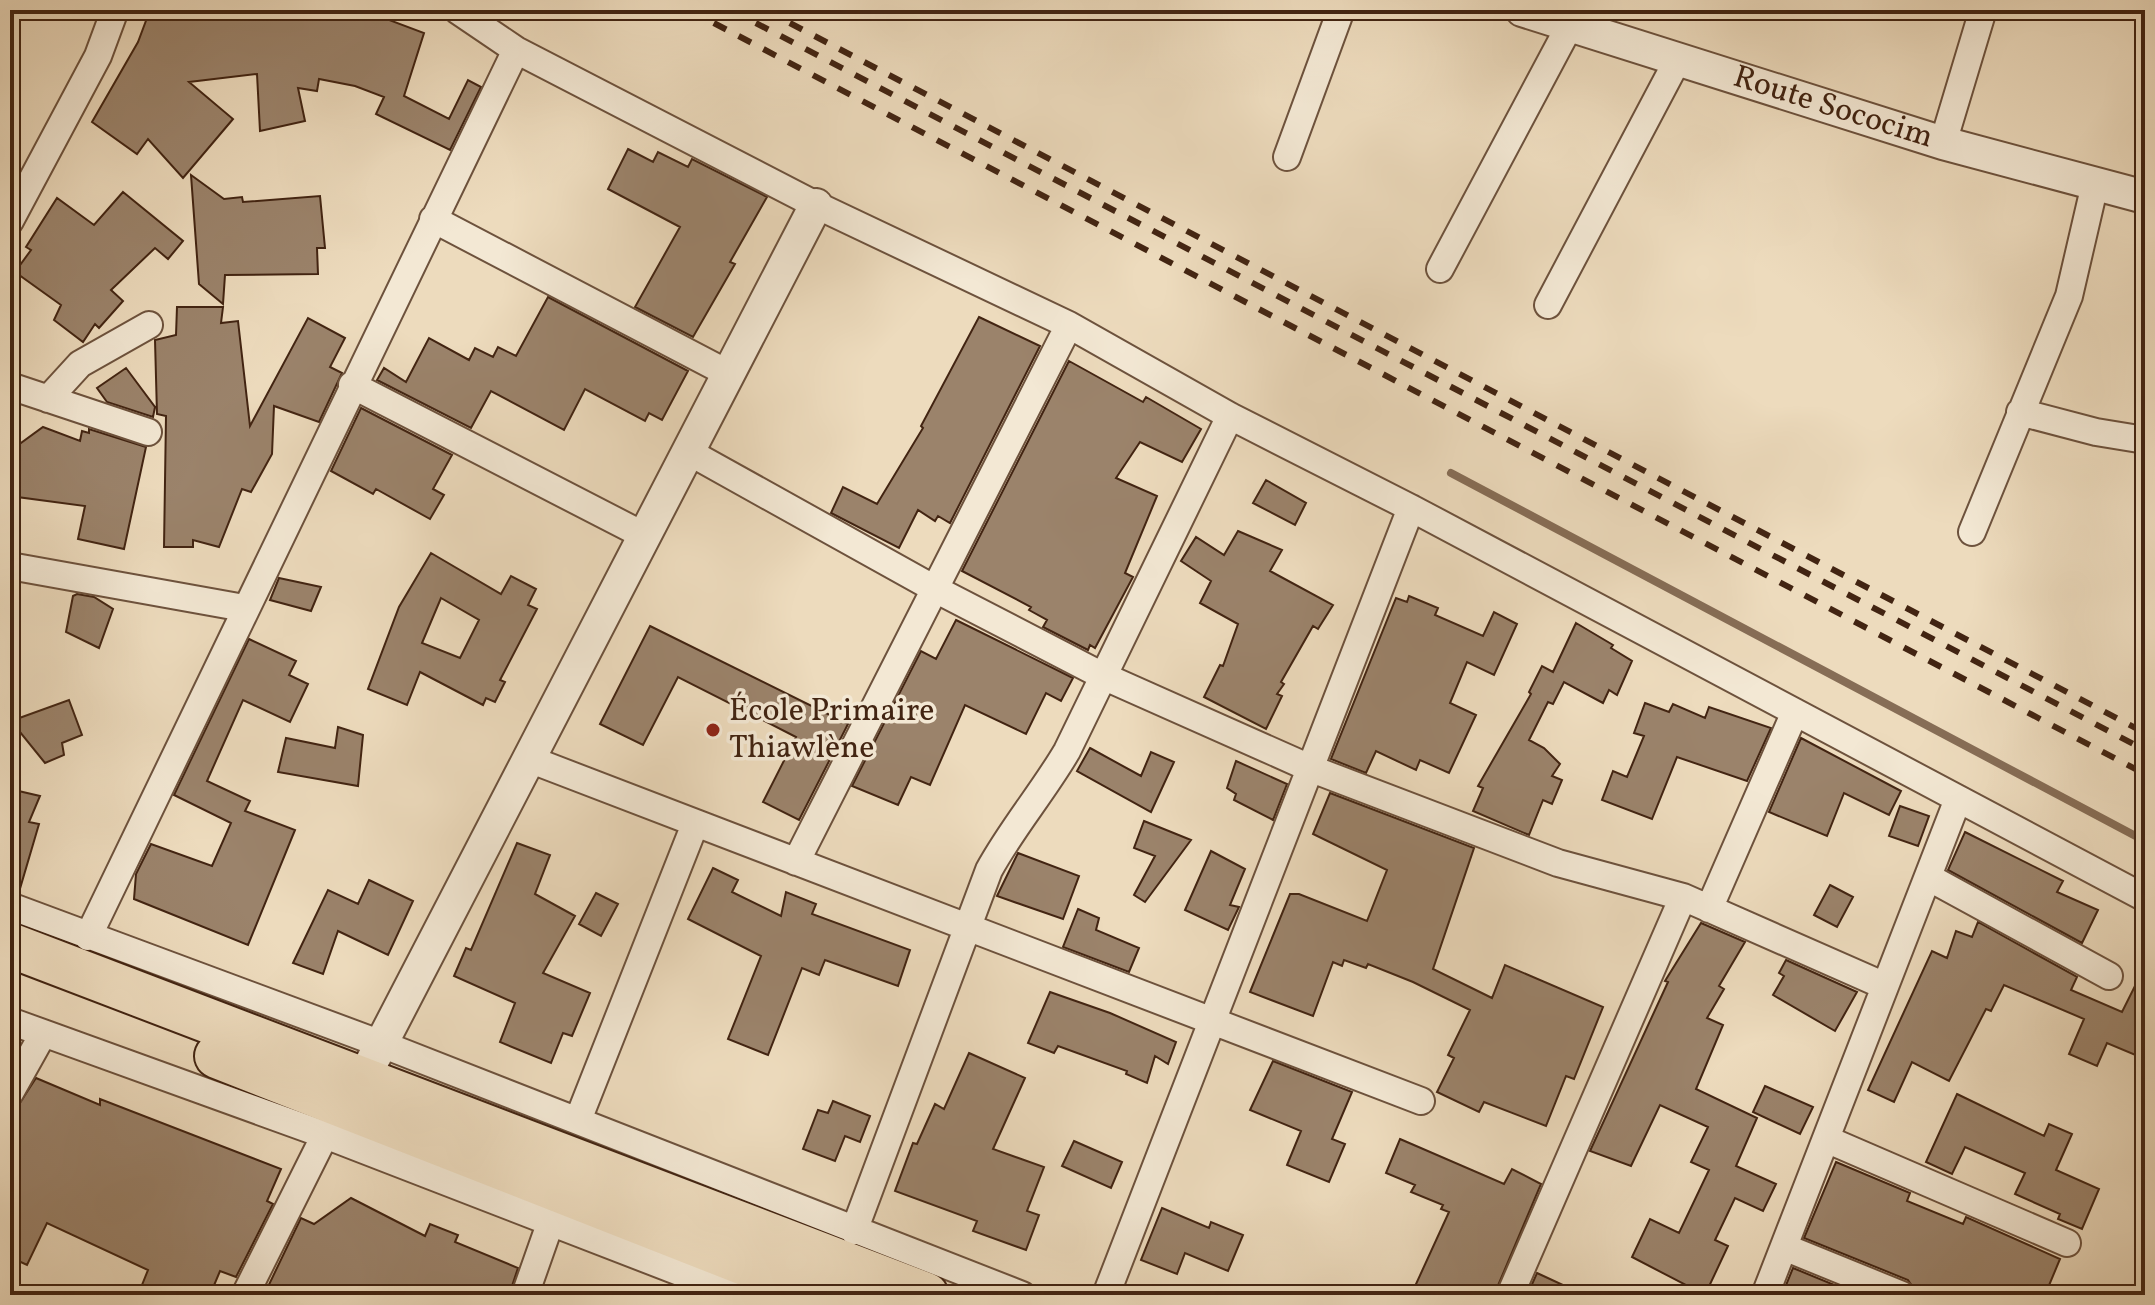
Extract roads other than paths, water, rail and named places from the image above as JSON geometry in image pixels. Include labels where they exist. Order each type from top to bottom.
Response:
[{"type":"highway","points":[[10,945],[374,1062],[926,1295]]},
{"type":"highway","points":[[10,976],[826,1295]]},
{"type":"street","points":[[10,221],[98,56],[115,10]]},
{"type":"street","points":[[457,10],[516,50],[816,205],[1069,325],[1230,416],[1411,508],[2145,898]]},
{"type":"street","points":[[1287,157],[1341,10]]},
{"type":"street","name":"Route Sococim","points":[[1522,10],[1574,19],[1677,61],[1943,143],[2145,197]]},
{"type":"street","points":[[1943,143],[1983,10]]},
{"type":"street","points":[[1440,269],[1574,19]]},
{"type":"street","points":[[88,937],[244,608],[516,50]]},
{"type":"street","points":[[1548,305],[1677,61]]},
{"type":"street","points":[[1972,532],[2069,296],[2095,184]]},
{"type":"street","points":[[374,1062],[816,205]]},
{"type":"street","points":[[433,219],[729,374]]},
{"type":"street","points":[[48,399],[80,364],[149,325]]},
{"type":"street","points":[[796,862],[1069,325]]},
{"type":"street","points":[[352,385],[645,536]]},
{"type":"street","points":[[10,386],[148,432]]},
{"type":"street","points":[[2020,412],[2096,432],[2145,440]]},
{"type":"street","points":[[854,1231],[966,927],[1002,846],[1040,796],[1067,751],[1230,416]]},
{"type":"street","points":[[689,452],[935,589],[1103,676],[1312,769],[1558,863],[1683,897],[1885,986]]},
{"type":"street","points":[[1106,1295],[1411,508]]},
{"type":"street","points":[[10,566],[244,608]]},
{"type":"street","points":[[1709,909],[1795,712]]},
{"type":"street","points":[[529,759],[1421,1101]]},
{"type":"street","points":[[1765,1295],[1958,799]]},
{"type":"street","points":[[578,1120],[695,824]]},
{"type":"street","points":[[1928,877],[2109,976]]},
{"type":"street","points":[[1510,1295],[1683,897]]},
{"type":"street","points":[[10,906],[374,1062],[578,1120],[1022,1295]]},
{"type":"street","points":[[10,1021],[325,1135],[739,1295]]},
{"type":"street","points":[[10,1093],[43,1034]]},
{"type":"street","points":[[245,1295],[325,1135]]},
{"type":"street","points":[[1826,1139],[2067,1243]]},
{"type":"street","points":[[525,1295],[551,1221]]},
{"type":"street","points":[[1784,1247],[1902,1295]]},
{"type":"waterway","points":[[1451,473],[2145,841]]},
{"type":"railway","points":[[689,10],[2145,774]]},
{"type":"railway","points":[[731,10],[2145,750]]},
{"type":"railway","points":[[765,10],[2145,733]]},
{"type":"place","name":"École Primaire Thiawlène","points":[[713,730]]}]
